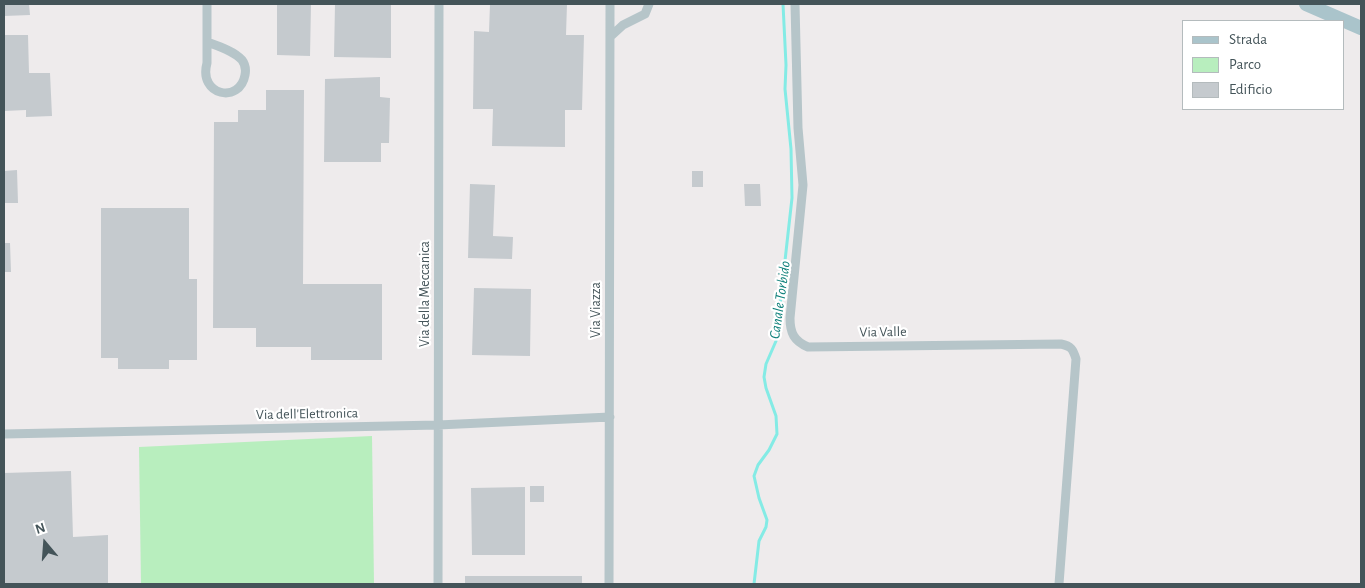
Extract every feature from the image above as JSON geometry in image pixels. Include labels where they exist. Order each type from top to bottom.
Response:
[{"type":"main road","points":[[1306,4],[1343,20]]},
{"type":"main road","points":[[1345,21],[1361,28]]},
{"type":"street","points":[[207,4],[207,42],[207,63],[204,72],[206,81],[211,88],[218,92],[230,92],[238,88],[245,78],[246,71],[242,60],[236,55],[207,42]]},
{"type":"street","name":"Via della Meccanica","points":[[438,584],[439,4]]},
{"type":"street","name":"Via Viazza","points":[[609,584],[610,4]]},
{"type":"street","points":[[611,36],[623,26],[645,14],[649,4]]},
{"type":"street","name":"Via Valle","points":[[795,4],[798,128],[803,186],[790,318],[793,336],[800,343],[808,347],[1061,344],[1073,349],[1076,359],[1059,584]]},
{"type":"street","name":"Via dell'Elettronica","points":[[4,434],[438,424],[610,417]]},
{"type":"green space","points":[[372,436],[374,584],[141,584],[139,447]]},
{"type":"building","points":[[4,4],[29,4],[30,15],[4,16]]},
{"type":"building","points":[[277,4],[311,4],[310,56],[277,55]]},
{"type":"building","points":[[335,4],[391,4],[391,58],[334,57]]},
{"type":"building","points":[[490,4],[567,4],[566,35],[584,35],[582,110],[565,110],[565,147],[492,146],[493,109],[473,109],[474,31],[489,32]]},
{"type":"building","points":[[4,35],[28,35],[29,73],[50,73],[52,116],[26,117],[26,110],[4,111]]},
{"type":"building","points":[[380,77],[380,97],[390,98],[389,143],[381,143],[381,162],[324,162],[325,79]]},
{"type":"building","points":[[266,90],[304,90],[303,284],[382,284],[382,360],[311,360],[311,347],[256,347],[256,328],[213,328],[214,122],[238,122],[238,110],[266,110]]},
{"type":"building","points":[[17,170],[18,203],[4,203],[4,171]]},
{"type":"building","points":[[692,171],[703,171],[703,187],[692,187]]},
{"type":"building","points":[[470,184],[495,185],[493,236],[513,237],[512,259],[468,258]]},
{"type":"building","points":[[744,184],[760,184],[761,206],[745,206]]},
{"type":"building","points":[[101,208],[189,208],[189,279],[197,279],[197,360],[169,360],[169,369],[118,369],[118,358],[101,358]]},
{"type":"building","points":[[4,243],[10,243],[11,272],[4,272]]},
{"type":"building","points":[[474,288],[531,289],[530,356],[472,355]]},
{"type":"building","points":[[71,471],[73,537],[108,535],[108,584],[4,584],[4,473]]},
{"type":"building","points":[[530,486],[544,486],[544,502],[530,502]]},
{"type":"building","points":[[525,487],[525,555],[472,555],[471,488]]},
{"type":"building","points":[[465,576],[582,576],[582,584],[465,584]]},
{"type":"waterway","name":"Canale Torbido","points":[[754,584],[759,541],[766,527],[767,520],[754,476],[758,465],[769,450],[777,434],[776,416],[764,377],[766,364],[776,341],[792,198],[791,149],[785,89],[786,65],[783,4]]}]
